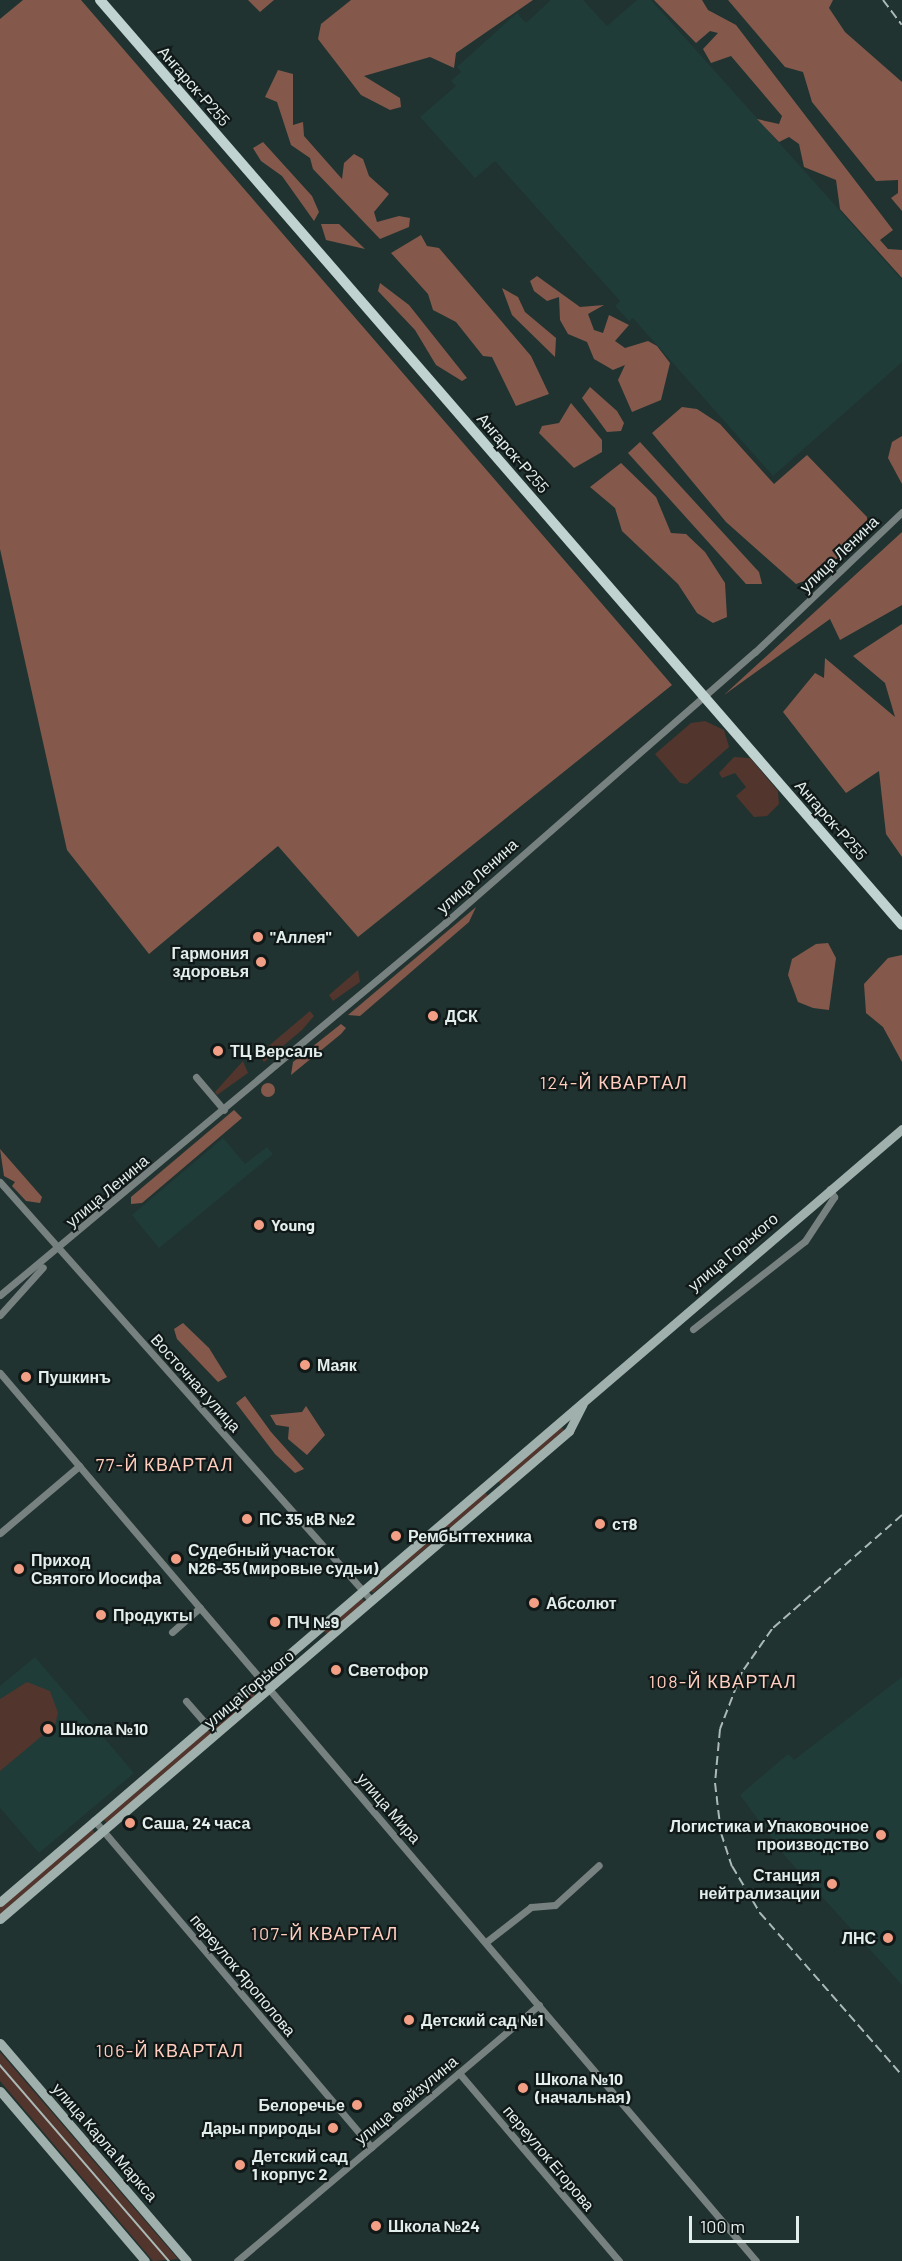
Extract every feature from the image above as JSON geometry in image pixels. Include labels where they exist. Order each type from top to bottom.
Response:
[{"type":"main road","name":"Ангарск-Р255","points":[[100,0],[902,925]]},
{"type":"street","name":"улица Ленина","points":[[0,1296],[59,1250],[224,1110],[703,698],[902,512]]},
{"type":"street","points":[[196,1077],[224,1110]]},
{"type":"street","name":"улица Горького","points":[[0,1902],[94,1820],[262,1681],[489,1481],[902,1129]]},
{"type":"street","name":"Восточная улица","points":[[0,1182],[372,1601]]},
{"type":"street","points":[[693,1329],[805,1241],[834,1197],[830,1189]]},
{"type":"street","name":"улица Ленина","points":[[0,1315],[59,1250]]},
{"type":"street","name":"улица Мира","points":[[0,1373],[756,2261]]},
{"type":"street","name":"улица Горького","points":[[0,1919],[102,1830],[271,1691],[569,1431],[585,1399]]},
{"type":"street","points":[[0,1533],[79,1466]]},
{"type":"street","points":[[489,1481],[499,1491]]},
{"type":"street","points":[[172,1632],[201,1608]]},
{"type":"street","points":[[186,1701],[208,1726]]},
{"type":"street","name":"переулок Ярополова","points":[[94,1820],[371,2147]]},
{"type":"street","points":[[486,1942],[531,1907],[555,1905],[599,1865]]},
{"type":"street","name":"улица Файзулина","points":[[237,2261],[539,2005]]},
{"type":"street","name":"улица Карла Маркса","points":[[0,2043],[187,2261]]},
{"type":"street","name":"переулок Егорова","points":[[459,2073],[619,2261]]},
{"type":"street","points":[[0,2091],[145,2261]]},
{"type":"shaded area","points":[[23,0],[81,0],[672,685],[358,937],[278,846],[149,954],[67,850],[0,549],[0,19]]},
{"type":"shaded area","points":[[248,0],[274,0],[260,12]]},
{"type":"shaded area","points":[[351,0],[533,0],[456,53],[454,68],[430,57],[364,76],[400,98],[401,107],[390,110],[361,95],[318,39],[321,24]]},
{"type":"shaded area","points":[[551,0],[583,0],[607,26],[637,0],[651,0],[902,280],[902,362],[773,476],[633,318],[629,321],[615,306],[620,301],[495,161],[475,178],[420,117],[456,86],[451,81],[461,72],[457,67],[517,13],[526,23]]},
{"type":"shaded area","points":[[654,0],[702,0],[708,10],[736,25],[893,230],[880,240],[888,249],[902,250],[902,278],[840,209],[836,180],[804,167],[799,144],[789,137],[779,142],[757,119],[779,124],[782,116],[731,56],[711,63],[703,49],[718,33],[710,31],[696,43]]},
{"type":"shaded area","points":[[728,0],[833,0],[829,8],[845,32],[902,82],[902,211],[891,198],[898,193],[898,180],[876,181],[812,102],[803,72],[785,67]]},
{"type":"shaded area","points":[[278,70],[293,74],[293,125],[303,122],[304,136],[342,179],[344,163],[354,154],[363,159],[369,176],[389,194],[374,212],[377,222],[399,216],[410,218],[409,227],[380,239],[313,169],[310,158],[291,145],[277,102],[265,97]]},
{"type":"shaded area","points":[[263,142],[312,196],[319,212],[314,221],[282,176],[261,161],[253,148]]},
{"type":"shaded area","points":[[321,224],[339,224],[365,249],[326,240]]},
{"type":"shaded area","points":[[421,235],[427,246],[439,248],[531,356],[549,394],[516,406],[492,357],[483,356],[456,322],[433,310],[428,294],[391,253]]},
{"type":"shaded area","points":[[537,276],[580,307],[604,305],[588,314],[594,330],[603,333],[609,315],[629,325],[615,341],[625,348],[648,341],[657,346],[670,363],[661,400],[632,412],[618,380],[625,365],[613,370],[594,359],[587,342],[568,334],[560,320],[559,297],[547,301],[534,291],[530,281]]},
{"type":"shaded area","points":[[380,283],[409,305],[467,378],[462,381],[436,365],[415,330],[378,291]]},
{"type":"shaded area","points":[[502,288],[518,297],[525,312],[556,338],[555,357],[512,315]]},
{"type":"shaded area","points":[[590,387],[617,411],[624,423],[621,431],[607,432],[582,398]]},
{"type":"shaded area","points":[[571,403],[602,440],[602,452],[574,468],[539,433],[542,426],[559,423]]},
{"type":"shaded area","points":[[682,407],[697,409],[720,424],[774,484],[807,455],[867,517],[867,535],[818,576],[796,584],[726,522],[652,433]]},
{"type":"shaded area","points":[[902,436],[902,484],[888,458],[892,442]]},
{"type":"shaded area","points":[[640,442],[759,572],[762,584],[746,584],[628,453]]},
{"type":"shaded area","points":[[621,463],[656,497],[671,533],[686,534],[705,552],[725,583],[727,617],[713,623],[697,613],[678,584],[622,531],[615,508],[590,487]]},
{"type":"shaded area","points":[[902,532],[902,605],[840,640],[830,619],[724,695]]},
{"type":"shaded area","points":[[902,624],[902,857],[886,834],[879,771],[846,793],[783,712],[815,673],[824,678],[825,658],[895,717],[885,683],[853,656]]},
{"type":"shaded area","points":[[705,721],[724,730],[729,747],[687,784],[680,783],[655,754],[691,723]]},
{"type":"shaded area","points":[[734,757],[750,758],[778,791],[779,804],[767,816],[754,817],[736,796],[746,787],[735,773],[722,778],[719,773]]},
{"type":"shaded area","points":[[476,907],[469,922],[360,1016],[348,1015]]},
{"type":"shaded area","points":[[828,943],[836,958],[829,1010],[813,1008],[798,1002],[788,975],[792,959],[816,944]]},
{"type":"shaded area","points":[[902,955],[902,1062],[883,1027],[866,1013],[864,984],[888,958]]},
{"type":"shaded area","points":[[358,970],[360,982],[333,1001],[329,995]]},
{"type":"shaded area","points":[[310,1011],[314,1016],[302,1030],[264,1062],[258,1055]]},
{"type":"shaded area","points":[[341,1024],[346,1028],[341,1034],[291,1075],[293,1062]]},
{"type":"shaded area","points":[[243,1061],[248,1073],[217,1095],[215,1092]]},
{"type":"shaded area","points":[[268,1083],[273,1085],[275,1090],[273,1095],[268,1097],[263,1095],[261,1090],[263,1085]]},
{"type":"shaded area","points":[[234,1110],[242,1118],[142,1203],[131,1204],[131,1197]]},
{"type":"shaded area","points":[[223,1138],[245,1164],[267,1147],[273,1154],[159,1248],[132,1215]]},
{"type":"shaded area","points":[[0,1149],[42,1197],[40,1203],[26,1201],[12,1186],[15,1182],[4,1176]]},
{"type":"shaded area","points":[[183,1323],[209,1348],[227,1377],[218,1382],[177,1339],[174,1329]]},
{"type":"shaded area","points":[[245,1396],[271,1432],[304,1469],[295,1473],[275,1454],[236,1403]]},
{"type":"shaded area","points":[[306,1406],[325,1435],[307,1455],[288,1439],[289,1427],[276,1425],[270,1415],[302,1412]]},
{"type":"shaded area","points":[[560,1426],[564,1430],[501,1485],[498,1481]]},
{"type":"shaded area","points":[[484,1491],[488,1496],[373,1593],[370,1590]]},
{"type":"shaded area","points":[[361,1597],[365,1602],[328,1635],[324,1631]]},
{"type":"shaded area","name":"Школа №10","points":[[35,1657],[134,1773],[39,1853],[0,1808],[0,1686]]},
{"type":"shaded area","points":[[902,1677],[902,1985],[785,1856],[740,1795],[788,1754],[794,1760]]},
{"type":"shaded area","points":[[27,1682],[50,1691],[58,1713],[55,1725],[0,1771],[0,1699]]},
{"type":"shaded area","points":[[252,1692],[257,1699],[107,1823],[102,1818]]},
{"type":"shaded area","points":[[91,1828],[95,1833],[0,1915],[0,1907]]},
{"type":"shaded area","points":[[0,2052],[178,2259],[153,2261],[0,2081]]},
{"type":"tram line","points":[[0,2065],[169,2261]]},
{"type":"railway","points":[[883,0],[902,25]]},
{"type":"railway","points":[[902,1515],[772,1629],[742,1672],[720,1729],[715,1783],[721,1833],[732,1866],[760,1913],[902,2075]]},
{"type":"place","name":"\"Аллея\"","points":[[258,937]]},
{"type":"place","name":"Гармония здоровья","points":[[261,962]]},
{"type":"place","name":"ДСК","points":[[433,1016]]},
{"type":"place","name":"ТЦ Версаль","points":[[218,1051]]},
{"type":"place","name":"Young","points":[[259,1225]]},
{"type":"place","name":"Маяк","points":[[305,1365]]},
{"type":"place","name":"Пушкинъ","points":[[26,1377]]},
{"type":"place","name":"ПС 35 кВ №2","points":[[247,1519]]},
{"type":"place","name":"ст8","points":[[600,1524]]},
{"type":"place","name":"Рембыттехника","points":[[396,1536]]},
{"type":"place","name":"Судебный участок N26-35 (мировые судьи)","points":[[176,1559]]},
{"type":"place","name":"Приход Святого Иосифа","points":[[19,1569]]},
{"type":"place","name":"Абсолют","points":[[534,1603]]},
{"type":"place","name":"Продукты","points":[[101,1615]]},
{"type":"place","name":"ПЧ №9","points":[[275,1622]]},
{"type":"place","name":"Светофор","points":[[336,1670]]},
{"type":"place","name":"Школа №10","points":[[48,1729]]},
{"type":"place","name":"Саша, 24 часа","points":[[130,1823]]},
{"type":"place","name":"Логистика и Упаковочное производство","points":[[881,1835]]},
{"type":"place","name":"Станция нейтрализации","points":[[832,1884]]},
{"type":"place","name":"ЛНС","points":[[888,1938]]},
{"type":"place","name":"Детский сад №1","points":[[409,2020]]},
{"type":"place","name":"Школа №10 (начальная)","points":[[523,2088]]},
{"type":"place","name":"Белоречье","points":[[357,2105]]},
{"type":"place","name":"Дары природы","points":[[333,2128]]},
{"type":"place","name":"Детский сад 1 корпус 2","points":[[240,2165]]},
{"type":"place","name":"Школа №24","points":[[376,2226]]},
{"type":"district","name":"124-Й КВАРТАЛ","points":[[614,1082]]},
{"type":"district","name":"77-Й КВАРТАЛ","points":[[165,1464]]},
{"type":"district","name":"108-Й КВАРТАЛ","points":[[723,1681]]},
{"type":"district","name":"107-Й КВАРТАЛ","points":[[325,1933]]},
{"type":"district","name":"106-Й КВАРТАЛ","points":[[170,2050]]}]
